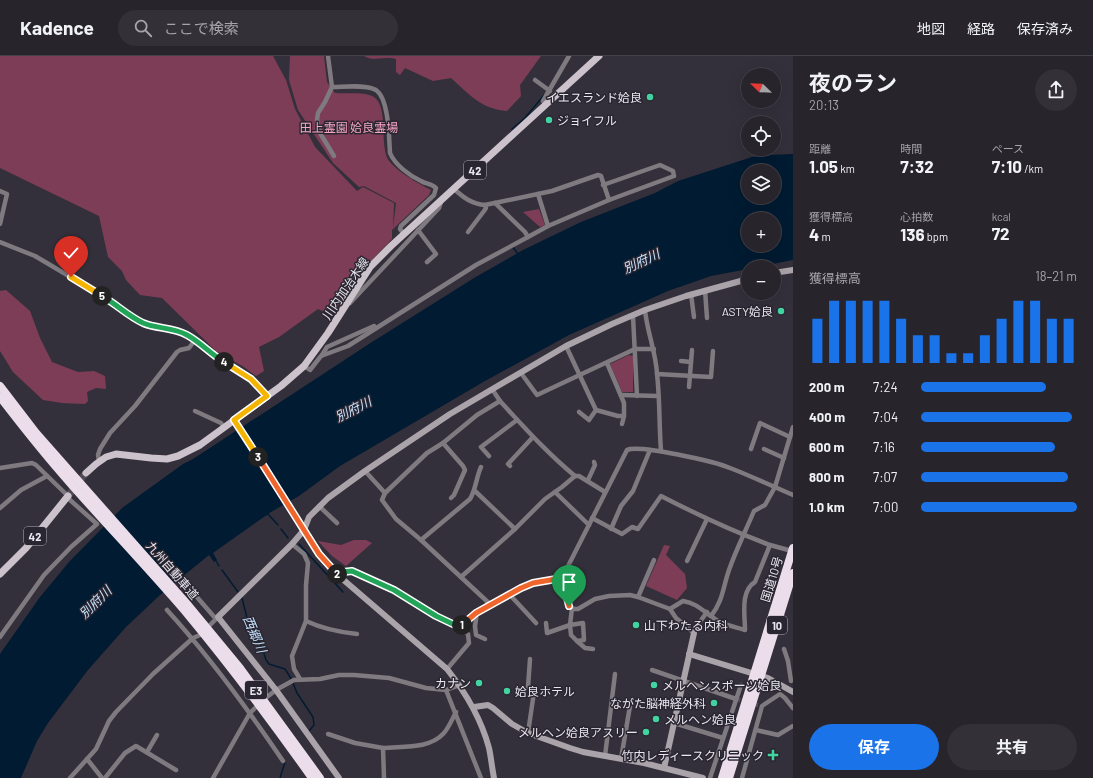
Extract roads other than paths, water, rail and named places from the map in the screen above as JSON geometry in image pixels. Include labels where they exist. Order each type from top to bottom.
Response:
[{"type":"highway","name":"九州自動車道","points":[[0,386],[36,434],[106,517],[240,668],[320,778]]},
{"type":"highway","name":"九州自動車道","points":[[0,398],[32,438],[106,517]]},
{"type":"highway","name":"国道10号","points":[[729,778],[793,549]]},
{"type":"highway","name":"国道10号","points":[[722,778],[793,573]]},
{"type":"highway","name":"九州自動車道","points":[[186,607],[312,778]]},
{"type":"main road","name":"川内加治木線","points":[[86,473],[106,456],[116,454],[167,459],[178,456],[200,445],[224,427],[235,422],[304,366],[328,333],[345,304],[370,267],[404,234],[599,56]]},
{"type":"main road","name":"42","points":[[0,574],[26,548],[68,496]]},
{"type":"street","points":[[328,56],[332,87],[326,102],[318,113],[317,120],[320,133],[334,156]]},
{"type":"street","points":[[546,105],[543,101],[548,90],[569,56]]},
{"type":"street","points":[[535,80],[548,90]]},
{"type":"street","points":[[332,87],[360,87],[376,90],[384,104],[392,159],[415,178],[433,185],[436,188],[434,195],[401,226],[400,229],[404,234]]},
{"type":"street","points":[[321,356],[348,346],[476,265],[548,226],[610,200],[674,176],[673,171],[660,165],[603,185]]},
{"type":"street","points":[[454,189],[466,199],[479,205],[485,205],[538,194],[571,185],[598,175],[601,176],[603,185],[610,200]]},
{"type":"street","points":[[0,192],[8,194],[0,224]]},
{"type":"street","points":[[538,194],[548,226]]},
{"type":"street","points":[[345,304],[349,304],[352,301],[439,208],[442,200]]},
{"type":"street","points":[[495,203],[525,232],[528,237]]},
{"type":"street","points":[[468,232],[486,208],[485,205]]},
{"type":"street","points":[[418,230],[436,254],[427,262]]},
{"type":"street","points":[[0,242],[36,256],[106,298],[127,314],[144,323],[155,327],[176,330],[195,340],[218,358],[251,379],[267,396]]},
{"type":"street","points":[[781,272],[793,270]]},
{"type":"street","points":[[210,625],[292,544],[304,530],[309,517],[319,506],[338,490],[365,471],[450,414],[566,346],[645,310],[704,290],[741,281]]},
{"type":"street","points":[[704,290],[707,318]]},
{"type":"street","points":[[691,294],[694,317]]},
{"type":"street","points":[[645,310],[654,350],[657,374],[661,451]]},
{"type":"street","points":[[633,316],[637,396]]},
{"type":"street","points":[[304,366],[310,370],[327,347],[366,330],[388,318]]},
{"type":"street","points":[[99,461],[98,456],[100,449],[110,433],[135,406],[177,352],[189,348],[195,340]]},
{"type":"street","points":[[566,346],[596,410]]},
{"type":"street","points":[[520,373],[537,395],[635,349],[654,350]]},
{"type":"street","points":[[689,387],[692,350]]},
{"type":"street","points":[[657,374],[711,377],[713,351]]},
{"type":"street","points":[[681,361],[691,362]]},
{"type":"street","points":[[607,363],[625,407],[622,424]]},
{"type":"street","points":[[492,389],[500,401],[533,438],[575,476],[588,480],[605,492]]},
{"type":"street","points":[[621,395],[658,396]]},
{"type":"street","points":[[491,605],[421,540],[396,520],[382,500],[385,493],[427,453],[443,443],[477,415],[500,401]]},
{"type":"street","points":[[579,412],[589,420],[596,410]]},
{"type":"street","points":[[596,410],[618,416],[624,416]]},
{"type":"street","points":[[195,411],[221,423],[224,427]]},
{"type":"street","points":[[489,456],[481,447],[517,420]]},
{"type":"street","points":[[235,422],[319,554],[339,576],[447,669],[460,685],[474,707],[489,749],[494,778]]},
{"type":"street","points":[[751,449],[760,423],[790,437]]},
{"type":"street","points":[[664,768],[682,681],[694,633],[699,623],[716,609],[723,596],[729,570],[754,511],[765,505],[775,487],[793,427]]},
{"type":"street","points":[[510,466],[508,464],[533,438]]},
{"type":"street","points":[[443,443],[465,470],[454,495],[451,498]]},
{"type":"street","points":[[694,633],[676,618],[670,609],[630,595],[609,596],[595,599],[578,609],[569,606],[562,578],[627,450],[633,448],[661,451],[728,467],[793,495]]},
{"type":"street","points":[[764,449],[784,458]]},
{"type":"street","points":[[612,529],[621,506],[633,491],[650,450]]},
{"type":"street","points":[[588,480],[595,465],[594,462]]},
{"type":"street","points":[[0,468],[32,463],[36,465],[68,496],[70,500],[97,524],[71,547],[44,575],[0,637]]},
{"type":"street","points":[[421,540],[468,503],[475,491],[481,467]]},
{"type":"street","points":[[365,471],[385,493]]},
{"type":"street","points":[[0,508],[21,490],[47,476]]},
{"type":"street","points":[[461,577],[515,529],[545,499],[575,476]]},
{"type":"street","points":[[475,491],[515,529]]},
{"type":"street","points":[[555,492],[589,525]]},
{"type":"street","points":[[592,518],[622,534],[632,527],[638,529],[660,496],[744,536],[770,545],[793,549]]},
{"type":"street","points":[[319,506],[337,523]]},
{"type":"street","points":[[687,561],[707,519]]},
{"type":"street","points":[[292,544],[304,554],[308,563],[306,585],[306,621],[292,656],[294,669],[300,679]]},
{"type":"street","points":[[670,609],[683,601],[697,606],[716,620],[745,630],[744,601],[750,585],[755,582],[770,545]]},
{"type":"street","points":[[638,597],[654,560]]},
{"type":"street","points":[[339,576],[343,572],[352,571],[394,590],[436,616],[459,627],[468,634],[469,643],[447,669]]},
{"type":"street","points":[[459,627],[478,612],[533,583],[562,578]]},
{"type":"street","points":[[190,590],[217,618],[276,690],[339,778]]},
{"type":"street","points":[[510,594],[536,623]]},
{"type":"street","points":[[572,608],[570,625],[571,635],[585,648],[593,650]]},
{"type":"street","points":[[167,610],[193,638],[250,713],[283,761]]},
{"type":"street","points":[[478,612],[476,635],[485,639]]},
{"type":"street","points":[[306,621],[318,627],[332,631],[357,634]]},
{"type":"street","points":[[546,623],[547,632],[570,625],[583,623],[584,640],[577,641]]},
{"type":"street","points":[[70,778],[96,749],[109,721],[116,712],[153,674],[193,638],[200,635]]},
{"type":"street","points":[[689,654],[757,675],[791,690],[792,679],[784,649]]},
{"type":"street","points":[[528,732],[534,692],[528,687],[530,659]]},
{"type":"street","points":[[652,670],[736,698]]},
{"type":"street","points":[[605,756],[615,674]]},
{"type":"street","points":[[267,697],[294,680],[354,675],[389,678],[426,688],[446,690],[460,685]]},
{"type":"street","points":[[710,778],[741,685]]},
{"type":"street","points":[[446,690],[481,778]]},
{"type":"street","points":[[742,778],[756,730],[760,706],[780,694],[793,708]]},
{"type":"street","points":[[621,759],[631,700]]},
{"type":"street","points":[[474,707],[488,705],[512,724],[528,732],[570,748],[704,778]]},
{"type":"street","points":[[213,778],[250,713],[256,707]]},
{"type":"street","points":[[328,734],[355,743],[383,748],[417,746],[432,742],[443,734],[456,712]]},
{"type":"street","points":[[674,723],[723,738]]},
{"type":"street","points":[[756,730],[778,734],[793,726]]},
{"type":"street","points":[[147,752],[157,735]]},
{"type":"street","points":[[105,778],[125,753],[136,746],[176,770]]},
{"type":"street","points":[[383,748],[384,778]]},
{"type":"street","points":[[87,759],[102,778]]},
{"type":"water","name":"別府川","points":[[793,154],[793,260],[781,262],[781,260],[741,260],[741,270],[711,276],[668,291],[569,335],[485,381],[340,466],[299,496],[271,512],[213,553],[217,560],[214,562],[209,555],[160,595],[126,627],[88,670],[48,723],[37,741],[21,778],[0,778],[0,654],[40,597],[69,562],[122,508],[183,464],[193,459],[372,342],[474,278],[523,250],[581,222],[655,193],[678,181],[752,157]]},
{"type":"waterway","points":[[512,129],[525,118],[544,95]]},
{"type":"waterway","points":[[512,246],[518,254]]},
{"type":"waterway","points":[[267,513],[278,525]]},
{"type":"waterway","points":[[281,529],[288,538]]},
{"type":"waterway","points":[[299,544],[343,592]]},
{"type":"waterway","points":[[215,559],[219,566]]},
{"type":"waterway","name":"西郷川","points":[[222,570],[238,592]]},
{"type":"waterway","name":"西郷川","points":[[242,598],[248,622],[262,647],[266,660],[269,664],[285,669],[292,680]]},
{"type":"waterway","name":"西郷川","points":[[293,683],[297,693],[313,717],[314,725],[309,731]]},
{"type":"waterway","points":[[280,778],[285,762]]},
{"type":"tunnel","points":[[68,496],[86,473]]},
{"type":"tunnel","points":[[736,699],[758,705]]},
{"type":"place","name":"イエスランド姶良","points":[[650,97]]},
{"type":"place","name":"ジョイフル","points":[[549,120]]},
{"type":"place","name":"ASTY姶良","points":[[781,311]]},
{"type":"place","name":"山下わたる内科","points":[[636,625]]},
{"type":"place","name":"カナン","points":[[479,683]]},
{"type":"place","name":"メルヘンスポーツ姶良","points":[[654,685]]},
{"type":"place","name":"姶良ホテル","points":[[507,691]]},
{"type":"place","name":"ながた脳神経外科","points":[[714,703]]},
{"type":"place","name":"メルヘン姶良","points":[[656,719]]},
{"type":"place","name":"メルヘン姶良アスリー","points":[[646,732]]},
{"type":"place","name":"竹内レディースクリニック","points":[[773,755]]},
{"type":"park label","name":"田上霊園 姶良霊場","points":[[349,127]]}]
